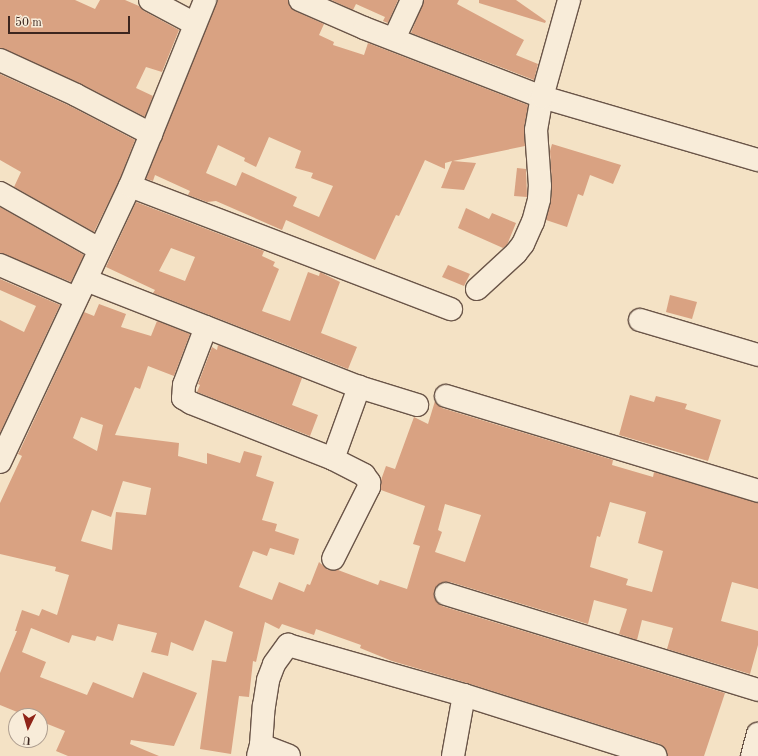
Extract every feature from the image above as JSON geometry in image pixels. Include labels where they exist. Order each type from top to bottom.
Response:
[{"type":"street","points":[[150,0],[196,24]]},
{"type":"street","points":[[0,462],[130,186],[205,0]]},
{"type":"street","points":[[300,0],[394,39],[542,97],[758,160]]},
{"type":"street","points":[[394,39],[412,0]]},
{"type":"street","points":[[477,289],[516,253],[523,244],[533,222],[539,199],[540,186],[536,138],[542,97],[569,0]]},
{"type":"street","points":[[0,60],[76,95],[151,134]]},
{"type":"street","points":[[130,186],[451,309]]},
{"type":"street","points":[[0,193],[99,249]]},
{"type":"street","points":[[0,265],[206,327],[359,387],[417,405]]},
{"type":"street","points":[[640,320],[758,355]]},
{"type":"street","points":[[206,327],[184,385],[183,398],[191,403],[333,459],[364,475],[369,482],[369,488],[333,559]]},
{"type":"street","points":[[333,459],[359,387]]},
{"type":"street","points":[[446,396],[758,491]]},
{"type":"street","points":[[446,594],[758,690]]},
{"type":"street","points":[[289,756],[259,751],[268,680],[274,664],[288,645],[464,695],[656,756]]},
{"type":"street","points":[[454,756],[464,695]]},
{"type":"street","points":[[752,756],[758,734]]},
{"type":"building","points":[[0,0],[75,0],[95,9],[100,0],[125,0],[139,6],[144,11],[179,30],[162,72],[146,67],[136,88],[153,96],[145,117],[81,84],[0,48]]},
{"type":"building","points":[[217,0],[288,0],[290,7],[295,11],[324,24],[319,35],[334,42],[333,45],[364,55],[368,43],[528,105],[524,128],[525,146],[453,161],[476,163],[464,190],[441,188],[452,161],[445,163],[445,169],[425,160],[399,216],[396,215],[375,260],[286,220],[282,230],[216,201],[207,202],[188,195],[190,191],[155,175],[153,181],[146,179]],"holes":[[[269,137],[301,151],[295,168],[313,173],[311,178],[333,186],[319,217],[293,206],[297,197],[242,172],[236,186],[206,173],[218,145],[245,158],[244,161],[256,167]]]},
{"type":"building","points":[[331,0],[398,0],[388,23],[383,21],[385,17],[356,4],[353,10]]},
{"type":"building","points":[[424,0],[459,0],[457,4],[524,40],[516,55],[538,64],[534,80],[411,33]]},
{"type":"building","points":[[479,0],[516,0],[546,21],[545,23],[479,3]]},
{"type":"building","points":[[0,74],[70,106],[135,140],[119,181],[94,232],[14,187],[21,172],[0,160]]},
{"type":"building","points":[[552,144],[621,165],[613,184],[590,175],[583,196],[578,194],[567,227],[546,220],[551,200],[552,185],[550,151]]},
{"type":"building","points":[[517,168],[526,169],[527,197],[514,196]]},
{"type":"building","points":[[136,202],[264,251],[262,256],[275,262],[273,266],[279,269],[262,311],[290,321],[308,272],[319,276],[320,272],[340,282],[321,333],[357,347],[348,369],[153,293],[155,290],[106,267]],"holes":[[[171,248],[195,257],[185,281],[159,271]]]},
{"type":"building","points":[[0,207],[84,255],[71,282],[0,253]]},
{"type":"building","points":[[466,208],[489,219],[492,213],[516,223],[507,245],[503,248],[458,228]]},
{"type":"building","points":[[448,265],[470,274],[464,286],[442,277]]},
{"type":"building","points":[[0,279],[60,305],[0,433],[0,320],[24,332],[36,306],[0,290]]},
{"type":"building","points":[[670,295],[697,302],[692,319],[666,312]]},
{"type":"building","points":[[99,304],[126,314],[121,327],[151,336],[157,321],[190,334],[174,376],[148,366],[140,389],[135,387],[115,435],[179,443],[178,456],[207,464],[207,453],[240,463],[244,451],[262,456],[256,476],[274,482],[262,520],[277,524],[275,531],[299,539],[294,555],[270,548],[267,556],[253,551],[239,587],[272,600],[279,582],[304,592],[307,584],[310,585],[319,562],[328,570],[338,570],[378,585],[380,580],[407,589],[420,546],[413,544],[425,506],[381,490],[381,480],[386,466],[395,469],[414,417],[428,424],[435,401],[442,408],[613,460],[612,465],[653,477],[654,472],[758,503],[758,589],[732,582],[721,621],[758,631],[758,645],[750,674],[667,649],[673,628],[642,620],[637,640],[619,634],[627,609],[594,600],[588,624],[450,582],[444,582],[438,585],[434,591],[434,597],[442,606],[725,693],[704,756],[668,756],[665,748],[660,744],[392,661],[360,648],[361,645],[316,629],[314,635],[282,624],[279,629],[265,622],[256,662],[253,661],[249,697],[239,696],[231,754],[200,749],[212,660],[226,662],[233,632],[205,620],[193,651],[171,642],[168,656],[151,652],[157,633],[118,624],[113,641],[97,636],[95,641],[72,635],[69,643],[31,628],[22,652],[46,662],[40,677],[87,695],[93,682],[133,698],[143,672],[197,693],[174,746],[131,740],[130,744],[159,756],[68,756],[56,751],[65,731],[48,724],[48,708],[8,708],[0,705],[0,673],[17,631],[15,631],[22,610],[39,616],[42,609],[57,615],[69,575],[55,571],[56,567],[0,554],[0,503],[22,456],[18,454],[84,312],[94,316]],"holes":[[[81,417],[103,425],[97,451],[73,438]],[[123,481],[151,488],[146,515],[116,512],[112,550],[81,541],[92,510],[111,517]],[[610,502],[646,512],[638,543],[663,551],[652,592],[626,585],[628,579],[590,567],[597,536],[600,537]],[[445,504],[481,515],[465,562],[435,552],[442,532],[438,530]]]},
{"type":"building","points":[[218,345],[302,378],[292,405],[318,415],[310,436],[197,392],[200,385],[198,384],[212,347],[217,350]]},
{"type":"building","points":[[630,395],[654,402],[656,396],[687,404],[685,409],[721,420],[708,461],[619,435]]}]
